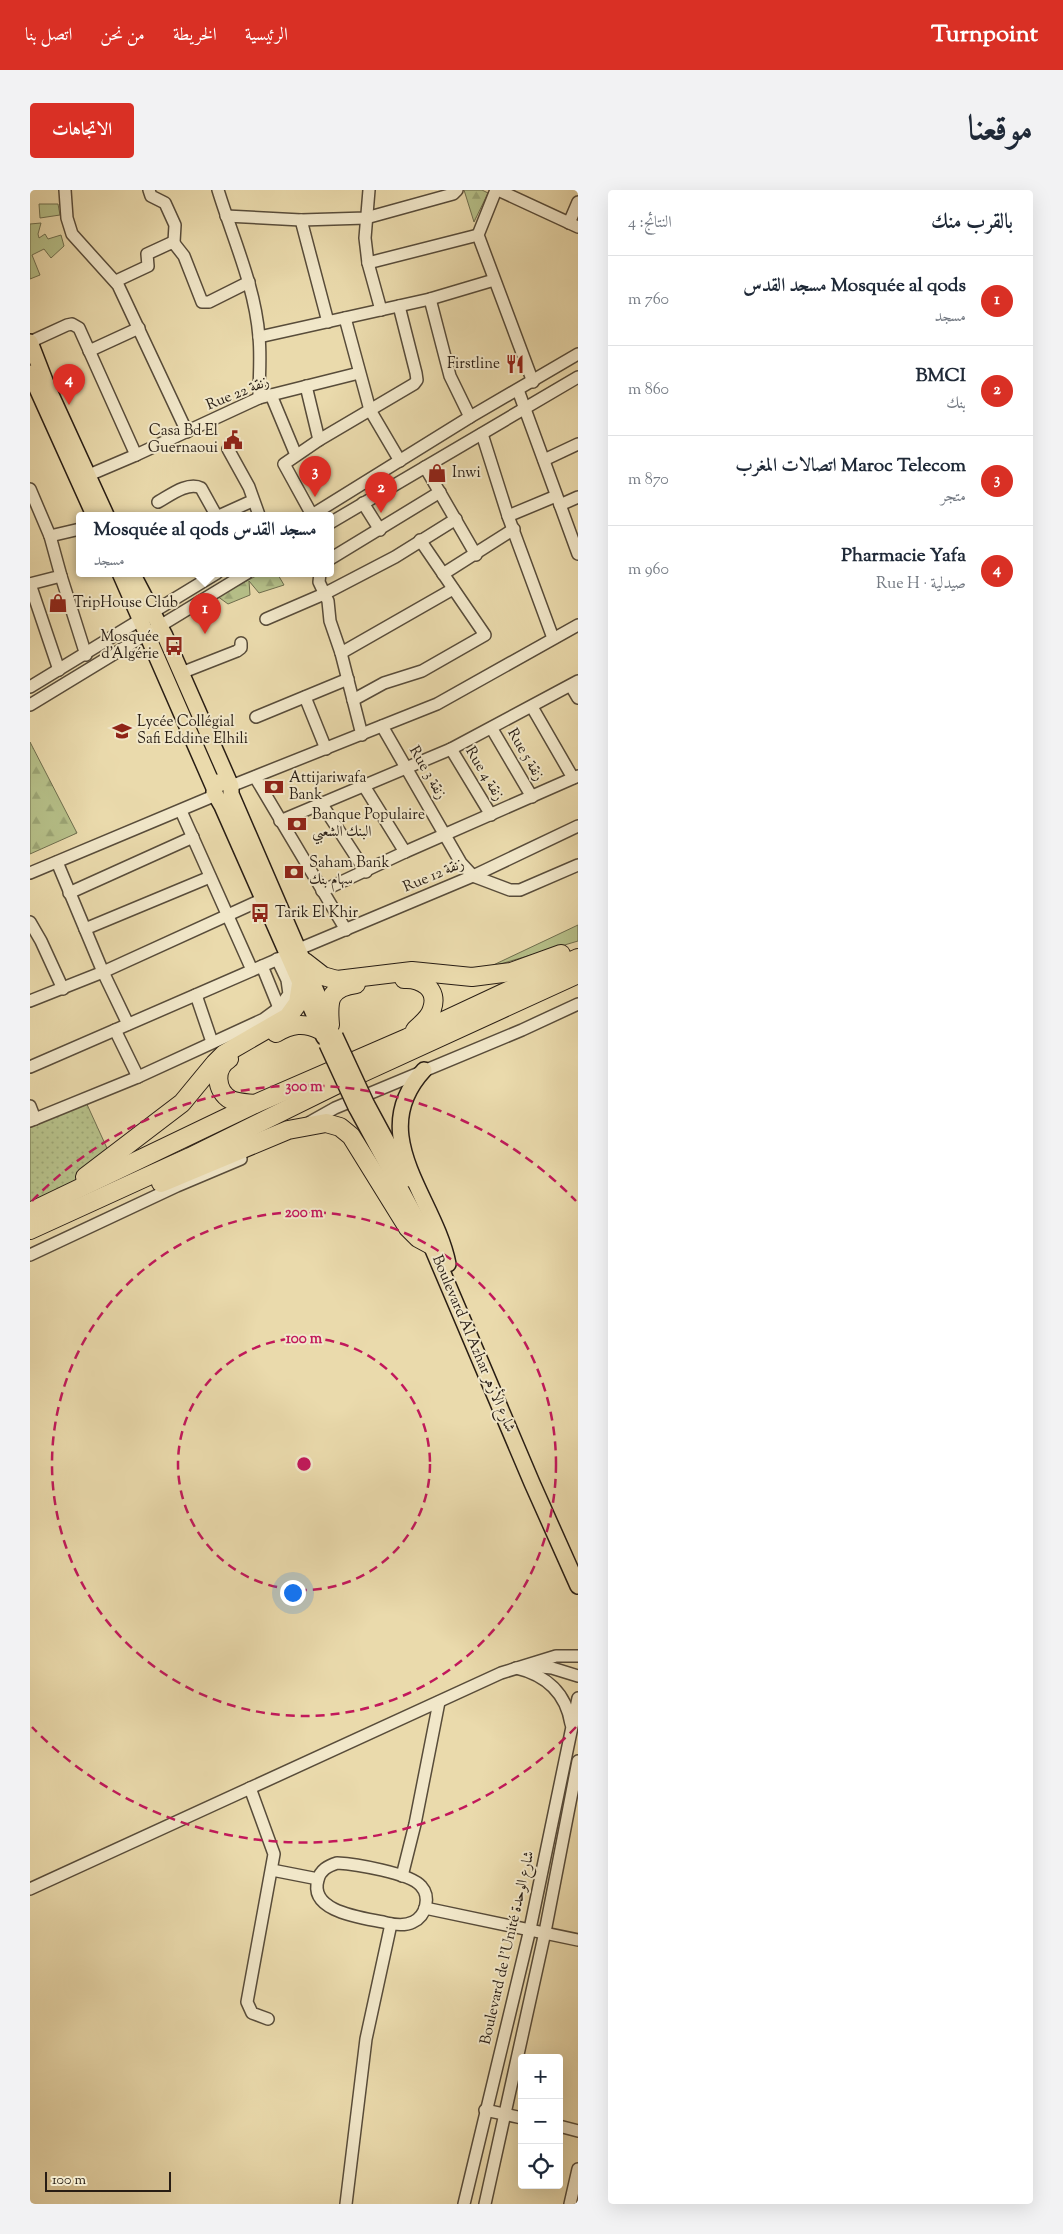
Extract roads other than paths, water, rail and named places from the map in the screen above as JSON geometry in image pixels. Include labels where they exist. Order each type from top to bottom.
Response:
[{"type":"highway","points":[[292,956],[322,976],[337,980],[412,971],[478,977],[511,972],[578,947]]},
{"type":"highway","points":[[30,1212],[255,1104],[407,1038],[578,958]]},
{"type":"highway","points":[[30,1230],[190,1157],[338,1084],[578,974]]},
{"type":"highway","points":[[255,1104],[231,1100],[219,1087],[220,1069],[225,1062],[285,1028],[303,1024],[328,1034],[330,1001],[337,990],[347,986],[415,978],[428,987],[434,1001],[432,1011],[407,1038]]},
{"type":"highway","points":[[30,1208],[80,1181],[167,1115],[182,1102],[224,1054],[282,1022],[288,1017],[298,1002],[306,982]]},
{"type":"highway","points":[[50,1221],[71,1218],[105,1207],[271,1137],[303,1126],[326,1123],[335,1125],[351,1136],[408,1228],[418,1238],[431,1245]]},
{"type":"main road","points":[[30,342],[38,389]]},
{"type":"main road","points":[[30,373],[83,477],[104,512]]},
{"type":"main road","points":[[83,477],[93,512]]},
{"type":"main road","points":[[122,577],[146,615]]},
{"type":"main road","points":[[133,577],[146,615],[223,791],[292,956]]},
{"type":"main road","points":[[153,630],[181,673],[263,898],[306,982],[361,1105]]},
{"type":"main road","points":[[424,1070],[407,1094],[401,1114],[399,1134],[403,1153],[439,1232],[448,1264]]},
{"type":"main road","name":"Boulevard Al Azhar شارع الأزهر","points":[[361,1105],[431,1245],[578,1586]]},
{"type":"main road","name":"Boulevard Al Azhar شارع الأزهر","points":[[361,1105],[430,1220],[578,1563]]},
{"type":"street","points":[[66,190],[67,218],[72,234],[116,281],[187,432]]},
{"type":"street","points":[[148,190],[151,196],[166,203],[175,225],[174,242],[190,268],[202,302],[209,302],[249,282]]},
{"type":"street","points":[[218,190],[249,282],[259,337],[259,398]]},
{"type":"street","points":[[369,190],[365,238],[368,263],[381,310]]},
{"type":"street","points":[[226,216],[301,220],[366,218],[453,194],[456,190]]},
{"type":"street","points":[[533,382],[478,235],[497,190],[573,225],[578,202]]},
{"type":"street","points":[[301,220],[328,322]]},
{"type":"street","points":[[368,263],[478,235]]},
{"type":"street","points":[[116,281],[148,266],[147,254],[174,242]]},
{"type":"street","points":[[259,337],[430,299],[494,280]]},
{"type":"street","points":[[430,299],[450,376],[470,417]]},
{"type":"street","points":[[310,512],[284,468],[286,461],[414,384],[417,380],[399,306]]},
{"type":"street","points":[[345,318],[370,410],[400,461]]},
{"type":"street","points":[[30,342],[72,324],[79,328],[136,455]]},
{"type":"street","points":[[90,351],[139,328]]},
{"type":"street","points":[[317,512],[470,417],[533,382],[578,354]]},
{"type":"street","name":"Rue 22 زنقة","points":[[83,477],[136,455],[259,398],[359,373]]},
{"type":"street","points":[[334,521],[578,377]]},
{"type":"street","points":[[306,386],[319,440]]},
{"type":"street","points":[[518,390],[578,554]]},
{"type":"street","points":[[271,395],[296,455]]},
{"type":"street","points":[[482,434],[508,516],[553,638]]},
{"type":"street","points":[[544,460],[578,444]]},
{"type":"street","points":[[228,449],[249,487],[252,501],[258,512]]},
{"type":"street","points":[[425,467],[476,555]]},
{"type":"street","points":[[158,502],[188,486],[197,486],[201,488],[214,512]]},
{"type":"street","points":[[30,489],[50,536],[86,654]]},
{"type":"street","points":[[334,557],[440,492]]},
{"type":"street","points":[[508,516],[558,501],[578,498]]},
{"type":"street","points":[[228,512],[252,501]]},
{"type":"street","points":[[363,503],[380,530]]},
{"type":"street","points":[[266,619],[324,594],[395,557],[456,519]]},
{"type":"street","points":[[443,574],[476,555],[514,529]]},
{"type":"street","points":[[50,536],[76,530]]},
{"type":"street","points":[[353,700],[384,683],[422,671],[484,635],[420,540]]},
{"type":"street","points":[[59,670],[30,584],[61,576]]},
{"type":"street","points":[[30,688],[210,577]]},
{"type":"street","points":[[30,705],[241,577]]},
{"type":"street","points":[[320,577],[319,582],[328,601],[330,621],[341,654],[362,735]]},
{"type":"street","points":[[341,654],[453,589]]},
{"type":"street","points":[[30,873],[181,811],[255,777],[444,701],[578,625]]},
{"type":"street","points":[[181,673],[237,651],[241,648],[241,643]]},
{"type":"street","points":[[256,716],[348,679]]},
{"type":"street","points":[[280,821],[451,749],[492,729],[574,683],[578,698]]},
{"type":"street","points":[[305,697],[326,749]]},
{"type":"street","points":[[322,891],[366,872],[405,852],[446,836],[576,777],[532,707]]},
{"type":"street","name":"Rue 3 زنقة","points":[[382,726],[461,863],[473,876]]},
{"type":"street","name":"Rue 5 زنقة","points":[[492,729],[532,797]]},
{"type":"street","name":"Rue 4 زنقة","points":[[451,749],[491,815]]},
{"type":"street","points":[[255,777],[346,930]]},
{"type":"street","points":[[364,786],[405,852]]},
{"type":"street","points":[[322,803],[366,872]]},
{"type":"street","points":[[181,811],[228,914],[279,1008]]},
{"type":"street","name":"Rue 12 زنقة","points":[[30,1067],[257,968],[292,956],[346,930],[473,876],[578,826]]},
{"type":"street","points":[[69,894],[193,837]]},
{"type":"street","points":[[57,862],[103,972],[128,1024]]},
{"type":"street","points":[[473,876],[510,890],[520,890],[578,865]]},
{"type":"street","points":[[85,929],[210,877]]},
{"type":"street","points":[[30,1001],[103,972],[263,898]]},
{"type":"street","points":[[30,922],[41,941],[62,988]]},
{"type":"street","points":[[30,1106],[33,1120],[138,1077],[264,1019],[279,1008],[290,992],[287,980],[292,956]]},
{"type":"street","points":[[196,995],[212,1042]]},
{"type":"street","points":[[30,1254],[177,1186],[256,1152],[335,1108],[522,1030],[578,1004]]},
{"type":"street","points":[[115,1030],[138,1077]]},
{"type":"street","points":[[30,1889],[518,1667],[556,1656],[578,1656]]},
{"type":"street","points":[[518,1667],[552,1668],[578,1676]]},
{"type":"street","points":[[518,1667],[543,1678],[555,1688],[564,1700],[572,1729]]},
{"type":"street","name":"Boulevard de l'Unité شارع الوحدة","points":[[464,2204],[485,2110],[530,1929],[578,1698]]},
{"type":"street","points":[[402,1876],[415,1824],[439,1702]]},
{"type":"street","name":"Boulevard de l'Unité شارع الوحدة","points":[[485,2204],[545,1932],[578,1761]]},
{"type":"street","points":[[250,1788],[272,1846],[272,1870],[247,2002],[252,2013],[268,2019]]},
{"type":"street","points":[[337,1863],[402,1876],[411,1879],[421,1886],[426,1896],[426,1908],[420,1918],[407,1924],[391,1924],[334,1910],[321,1900],[318,1894],[318,1879],[325,1868],[337,1863]]},
{"type":"street","points":[[272,1870],[318,1879]]},
{"type":"street","points":[[426,1908],[578,1940]]},
{"type":"street","points":[[346,2204],[366,2039],[391,1924]]},
{"type":"street","points":[[485,2110],[518,2117]]},
{"type":"street","points":[[563,2127],[578,2131]]},
{"type":"street","points":[[570,2204],[578,2169]]},
{"type":"place","name":"Firstline","points":[[515,364]]},
{"type":"place","name":"Pharmacie Yafa","points":[[69,405]]},
{"type":"place","name":"Casa Bd El Guernaoui","points":[[233,440]]},
{"type":"place","name":"Inwi","points":[[437,473]]},
{"type":"place","name":"Maroc Telecom اتصالات المغرب","points":[[315,497]]},
{"type":"place","name":"BMCI","points":[[381,513]]},
{"type":"place","name":"TripHouse Club","points":[[58,603]]},
{"type":"place","name":"Mosquée al qods مسجد القدس","points":[[205,634]]},
{"type":"place","name":"Mosquée d'Algérie","points":[[174,646]]},
{"type":"place","name":"Lycée Collégial Safi Eddine Elhili","points":[[122,731]]},
{"type":"place","name":"Attijariwafa Bank","points":[[274,787]]},
{"type":"place","name":"Banque Populaire البنك الشعبي","points":[[297,824]]},
{"type":"place","name":"Saham Bank سهام بنك","points":[[294,872]]},
{"type":"place","name":"Tarik El Khir","points":[[260,913]]}]
